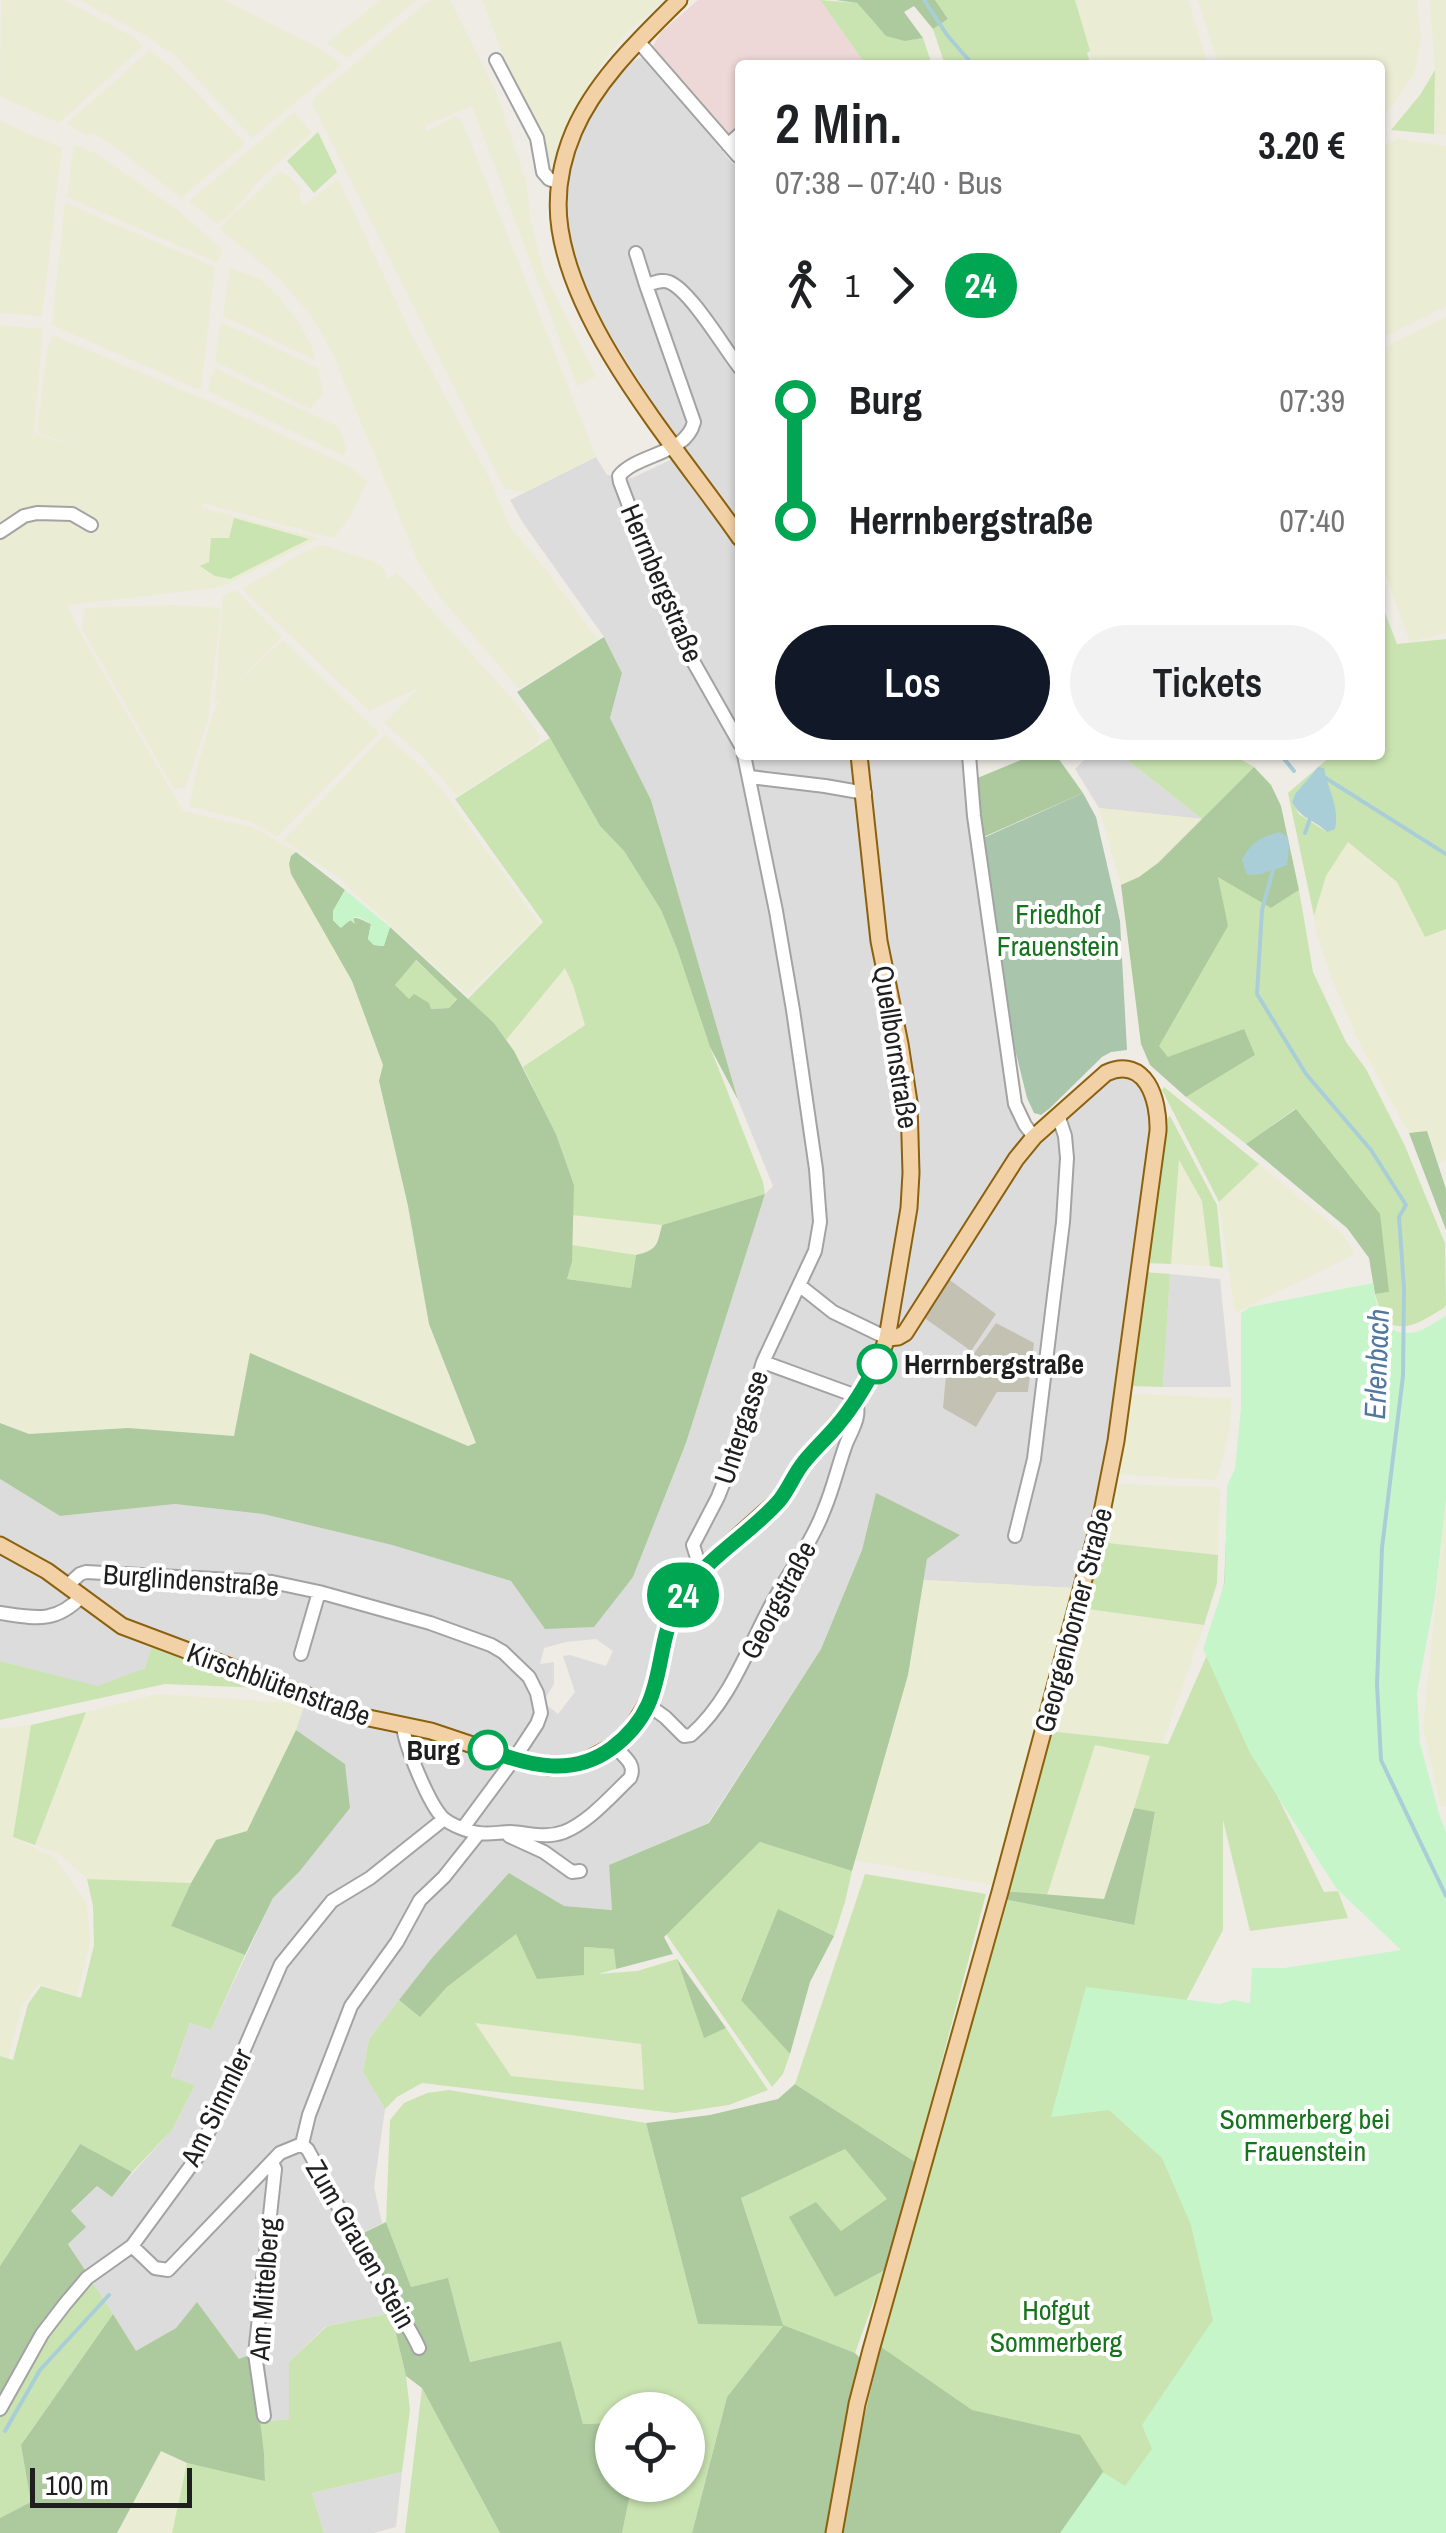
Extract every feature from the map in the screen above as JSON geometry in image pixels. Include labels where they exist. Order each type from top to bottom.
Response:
[{"type":"main road","points":[[678,0],[603,82],[580,118],[559,184],[560,230],[581,296],[614,359],[735,531]]},
{"type":"main road","name":"Quellbornstraße","points":[[860,760],[879,940],[909,1102],[909,1208],[887,1338]]},
{"type":"main road","name":"Georgenborner Straße","points":[[834,2533],[857,2404],[1102,1512],[1116,1441],[1157,1140],[1157,1104],[1142,1078],[1121,1068],[1106,1073],[1034,1137],[905,1333],[887,1338]]},
{"type":"main road","name":"Kirschblütenstraße","points":[[0,1544],[28,1558],[122,1626],[364,1717],[431,1731],[532,1765],[562,1768],[592,1760],[631,1730],[648,1705],[672,1615],[690,1584],[780,1499],[798,1470],[858,1399],[887,1338]]},
{"type":"street","points":[[638,40],[735,153]]},
{"type":"street","points":[[496,60],[536,138],[543,172],[559,184]]},
{"type":"street","points":[[728,145],[735,139]]},
{"type":"street","points":[[636,253],[694,422],[693,430],[674,446]]},
{"type":"street","points":[[646,285],[662,280],[674,285],[735,361]]},
{"type":"street","name":"Herrnbergstraße","points":[[674,446],[625,468],[620,482],[677,633],[735,735]]},
{"type":"street","points":[[0,532],[24,516],[37,514],[72,514],[91,526]]},
{"type":"street","points":[[745,760],[776,911],[816,1169],[820,1222],[815,1251],[799,1285],[833,1312],[887,1338]]},
{"type":"street","points":[[968,760],[1015,1104],[1034,1137]]},
{"type":"street","points":[[750,777],[865,794]]},
{"type":"street","points":[[1015,1536],[1034,1459],[1063,1222],[1067,1158],[1058,1116]]},
{"type":"street","name":"Untergasse","points":[[706,1566],[697,1558],[693,1545],[724,1482],[763,1362],[799,1285]]},
{"type":"street","points":[[763,1362],[858,1399]]},
{"type":"street","name":"Georgstraße","points":[[648,1705],[684,1736],[692,1735],[706,1721],[740,1670],[824,1511],[858,1418],[858,1399]]},
{"type":"street","name":"Burglindenstraße","points":[[68,1586],[86,1572],[272,1582],[430,1623],[491,1645],[528,1677],[542,1713],[464,1828]]},
{"type":"street","name":"Burglindenstraße","points":[[301,1654],[319,1592]]},
{"type":"street","points":[[0,1613],[50,1617],[82,1596]]},
{"type":"street","points":[[403,1726],[422,1780],[444,1818],[479,1834],[541,1836],[564,1832],[576,1825],[633,1772],[614,1746]]},
{"type":"street","name":"Am Simmler","points":[[0,2409],[42,2334],[64,2304],[87,2278],[132,2246],[198,2156],[290,1950],[332,1901],[370,1878],[444,1818]]},
{"type":"street","points":[[502,1832],[544,1852],[572,1872],[580,1871]]},
{"type":"street","name":"Zum Grauen Stein","points":[[419,2348],[302,2144],[351,2006],[397,1942],[420,1900],[479,1834]]},
{"type":"street","name":"Am Mittelberg","points":[[132,2246],[150,2265],[168,2270],[280,2153],[302,2144]]},
{"type":"street","name":"Am Mittelberg","points":[[264,2416],[255,2354],[272,2162]]},
{"type":"shaded area","points":[[698,0],[820,0],[862,60],[735,60],[735,148],[651,50],[661,32]]},
{"type":"shaded area","points":[[644,58],[735,164],[735,760],[963,760],[1014,1117],[1023,1136],[1035,1148],[1114,1076],[1134,1080],[1152,1105],[1101,1484],[1074,1588],[922,1580],[927,1559],[959,1535],[876,1494],[862,1550],[821,1649],[708,1823],[609,1865],[613,1910],[564,1906],[431,1959],[369,2039],[363,2072],[385,2109],[374,2187],[382,2223],[353,2238],[391,2313],[326,2326],[289,2362],[289,2419],[260,2422],[252,2355],[239,2359],[197,2303],[176,2328],[136,2352],[68,2243],[71,2212],[97,2186],[112,2196],[172,2130],[195,2085],[171,2078],[190,2023],[211,2030],[273,1898],[299,1872],[345,1764],[296,1730],[307,1696],[153,1646],[145,1668],[99,1687],[0,1661],[0,1479],[60,1516],[175,1504],[263,1514],[392,1545],[511,1581],[633,1577],[686,1443],[765,1194],[773,1186],[738,1100],[651,800],[610,718],[622,673],[604,637],[510,500],[596,457],[607,475],[632,478],[687,452],[612,338],[570,250],[563,212],[572,152],[586,121],[630,63]],"holes":[[[596,1639],[613,1651],[606,1666],[563,1656],[575,1692],[558,1714],[543,1702],[554,1684],[554,1662],[540,1664],[544,1648]]]},
{"type":"shaded area","points":[[1084,760],[1127,760],[1202,819],[1099,808],[1075,769]]},
{"type":"shaded area","points":[[1170,1274],[1220,1279],[1231,1387],[1163,1387]]},
{"type":"shaded area","points":[[947,1278],[996,1314],[971,1351],[923,1317]]},
{"type":"shaded area","points":[[996,1323],[1034,1343],[1028,1392],[997,1392],[976,1427],[943,1408],[946,1375],[972,1356]]},
{"type":"shaded area","points":[[402,2472],[396,2527],[374,2533],[324,2533],[312,2493]]},
{"type":"green space","points":[[1,0],[64,0],[143,46],[59,123],[0,96]]},
{"type":"green space","points":[[79,0],[224,0],[322,50],[340,66],[252,138],[170,50]]},
{"type":"green space","points":[[380,0],[417,0],[347,58],[327,43]]},
{"type":"green space","points":[[432,0],[450,0],[497,94],[526,181],[544,273],[596,376],[577,386],[472,106],[425,125],[427,131],[455,117],[461,119],[596,457],[526,492],[505,489],[313,104],[313,99]]},
{"type":"green space","points":[[482,0],[664,0],[627,32],[601,65],[568,122],[556,162],[544,161]]},
{"type":"green space","points":[[820,0],[857,3],[891,37],[923,38],[930,60],[862,60]]},
{"type":"green space","points":[[836,0],[935,0],[948,19],[933,29],[914,6],[904,12],[923,38],[905,41],[886,36],[857,3]]},
{"type":"green space","points":[[935,0],[1075,0],[1089,60],[943,60],[933,29],[948,19]]},
{"type":"green space","points":[[1075,0],[1188,0],[1206,60],[1092,60]]},
{"type":"green space","points":[[1198,0],[1417,0],[1421,40],[1414,74],[1385,115],[1385,60],[1217,60]]},
{"type":"green space","points":[[1430,0],[1446,0],[1446,135],[1434,134]]},
{"type":"green space","points":[[149,51],[168,64],[244,142],[181,198],[110,143],[68,125]]},
{"type":"green space","points":[[1435,70],[1434,134],[1391,130],[1420,95]]},
{"type":"green space","points":[[294,112],[312,133],[260,179],[234,211],[218,224],[189,201]]},
{"type":"green space","points":[[0,121],[62,148],[42,316],[0,313]]},
{"type":"green space","points":[[318,132],[337,172],[314,193],[287,161]]},
{"type":"green space","points":[[1397,139],[1446,146],[1446,306],[1385,336],[1385,145]]},
{"type":"green space","points":[[74,145],[95,153],[175,208],[222,249],[218,263],[67,197]]},
{"type":"green space","points":[[280,171],[300,188],[304,205],[338,179],[412,335],[492,483],[510,527],[598,640],[519,689],[440,597],[419,564],[333,354],[312,317],[279,278],[219,228]]},
{"type":"green space","points":[[65,203],[215,267],[201,388],[52,325]]},
{"type":"green space","points":[[230,267],[260,279],[278,296],[299,323],[315,360],[223,316]]},
{"type":"green space","points":[[1446,317],[1446,633],[1410,642],[1385,574],[1385,347]]},
{"type":"green space","points":[[221,322],[318,368],[323,393],[311,409],[215,361]]},
{"type":"green space","points":[[0,325],[43,329],[33,442],[35,433],[107,459],[39,433],[47,351],[53,335],[231,411],[350,467],[367,481],[351,516],[333,538],[203,503],[202,508],[319,538],[221,587],[68,605],[183,811],[253,827],[296,852],[289,863],[291,874],[352,981],[377,1044],[383,1065],[379,1082],[408,1206],[429,1324],[476,1443],[468,1446],[251,1353],[234,1436],[128,1428],[29,1434],[0,1422]]},
{"type":"green space","points":[[214,368],[339,427],[346,449],[344,456],[208,391]]},
{"type":"green space","points":[[234,518],[309,539],[230,579],[215,576],[200,566],[209,562],[211,538],[229,538]]},
{"type":"green space","points":[[322,545],[373,561],[381,565],[388,579],[396,573],[408,584],[518,705],[540,737],[534,747],[457,796],[421,755],[384,723],[420,687],[369,711],[242,589],[303,552]]},
{"type":"green space","points":[[236,590],[282,637],[232,688],[283,640],[379,733],[277,837],[249,821],[189,806],[199,761],[220,700],[215,703],[223,596]]},
{"type":"green space","points":[[85,608],[221,608],[208,720],[186,787],[174,789],[82,629]]},
{"type":"green space","points":[[1385,613],[1397,644],[1446,639],[1446,929],[1425,937],[1397,882],[1348,842],[1326,876],[1314,916],[1288,793],[1318,767],[1326,760],[1385,760]],"holes":[[[1318,767],[1325,775],[1327,832],[1299,814],[1292,802]]]},
{"type":"green space","points":[[604,637],[622,673],[610,718],[651,800],[738,1100],[710,1047],[661,910],[624,851],[600,826],[550,738],[517,692]]},
{"type":"green space","points":[[385,735],[442,790],[540,924],[467,995],[335,875],[283,840]]},
{"type":"green space","points":[[550,738],[600,826],[624,851],[661,910],[765,1194],[662,1225],[572,1215],[574,1185],[556,1134],[523,1067],[585,1025],[565,968],[506,1040],[494,1023],[467,1000],[543,922],[455,799]]},
{"type":"green space","points":[[1021,760],[1060,760],[1083,793],[981,838],[975,779]]},
{"type":"green space","points":[[1127,760],[1242,760],[1254,767],[1202,819]]},
{"type":"green space","points":[[1254,767],[1271,785],[1281,806],[1299,890],[1271,908],[1218,877],[1228,926],[1159,1046],[1168,1057],[1244,1029],[1255,1055],[1186,1097],[1150,1065],[1141,1044],[1121,885],[1158,863]]},
{"type":"green space","name":"Friedhof Frauenstein","points":[[1083,793],[1096,817],[1120,921],[1127,1050],[1102,1057],[1041,1115],[1034,1113],[1027,1098],[1010,1029],[981,839]]},
{"type":"green space","points":[[1099,808],[1202,819],[1158,863],[1139,878],[1121,885]]},
{"type":"green space","points":[[1347,841],[1397,882],[1425,937],[1446,929],[1446,1160],[1438,1163],[1427,1131],[1409,1133],[1362,1048],[1316,932],[1314,916],[1326,876]]},
{"type":"green space","points":[[296,852],[345,890],[333,911],[333,920],[340,927],[360,919],[371,924],[368,939],[383,946],[390,927],[494,1023],[514,1051],[556,1134],[574,1185],[572,1262],[567,1279],[631,1288],[636,1255],[655,1246],[662,1225],[765,1194],[686,1443],[633,1577],[594,1627],[545,1629],[511,1581],[392,1545],[263,1514],[175,1504],[60,1516],[0,1479],[0,1423],[29,1434],[128,1428],[234,1436],[250,1353],[468,1446],[476,1443],[429,1324],[408,1206],[379,1081],[383,1065],[352,981],[291,874],[291,856]],"holes":[[[416,960],[457,999],[449,1008],[431,1009],[429,1003],[414,994],[409,999],[395,985]]]},
{"type":"green space","points":[[1218,876],[1271,908],[1299,890],[1313,972],[1346,1042],[1366,1069],[1405,1146],[1445,1243],[1446,1305],[1421,1321],[1400,1326],[1383,1320],[1375,1294],[1389,1292],[1295,1109],[1246,1144],[1186,1097],[1255,1055],[1168,1057],[1158,1046],[1227,926]]},
{"type":"green space","points":[[345,890],[390,927],[384,946],[374,945],[368,939],[371,924],[359,917],[353,917],[355,924],[350,920],[341,928],[333,920],[333,911]]},
{"type":"green space","points":[[415,960],[457,998],[449,1008],[431,1009],[415,995],[409,1000],[395,985]]},
{"type":"green space","points":[[565,967],[585,1024],[523,1067],[506,1040]]},
{"type":"green space","points":[[1164,1087],[1259,1164],[1219,1202],[1162,1090]]},
{"type":"green space","points":[[1296,1109],[1380,1214],[1389,1292],[1375,1294],[1369,1258],[1347,1228],[1246,1144]]},
{"type":"green space","points":[[1170,1116],[1217,1205],[1223,1268],[1210,1266],[1202,1201],[1179,1160],[1171,1264],[1146,1263],[1166,1119]]},
{"type":"green space","points":[[1427,1131],[1446,1189],[1446,1230],[1409,1133]]},
{"type":"green space","points":[[1179,1158],[1202,1201],[1210,1266],[1171,1264]]},
{"type":"green space","points":[[1259,1164],[1343,1234],[1355,1254],[1235,1313],[1219,1202]]},
{"type":"green space","points":[[572,1215],[662,1225],[658,1244],[650,1252],[636,1255],[572,1245]]},
{"type":"green space","points":[[572,1245],[636,1255],[631,1288],[567,1279]]},
{"type":"green space","points":[[1144,1272],[1170,1274],[1163,1387],[1127,1386]]},
{"type":"green space","name":"Sommerberg bei Frauenstein","points":[[1373,1283],[1379,1311],[1395,1331],[1420,1331],[1446,1316],[1446,1500],[1435,1597],[1417,1693],[1420,1743],[1446,1832],[1446,2533],[1060,2533],[1103,2472],[1125,2486],[1152,2449],[1142,2425],[1213,2320],[1191,2225],[1162,2158],[1109,2110],[1051,2117],[1086,1987],[1220,2004],[1233,2000],[1250,2003],[1252,1968],[1284,1968],[1401,1950],[1336,1888],[1250,1753],[1203,1649],[1225,1582],[1227,1486],[1235,1469],[1241,1407],[1241,1313],[1250,1307]]},
{"type":"green space","points":[[1128,1394],[1232,1398],[1228,1440],[1216,1480],[1114,1474]]},
{"type":"green space","points":[[1112,1484],[1217,1487],[1218,1555],[1098,1542]]},
{"type":"green space","points":[[876,1493],[960,1535],[927,1559],[908,1675],[852,1871],[760,1842],[664,1937],[673,1954],[616,1969],[614,1949],[584,1947],[584,1975],[537,1979],[516,1934],[447,1987],[420,2017],[399,2000],[509,1873],[564,1906],[612,1910],[609,1865],[709,1823],[821,1649],[862,1550]]},
{"type":"green space","points":[[1446,1503],[1446,1806],[1441,1807],[1423,1728]]},
{"type":"green space","name":"Hofgut Sommerberg","points":[[1227,1517],[1241,1721],[1324,1892],[1338,1891],[1348,1918],[1250,1931],[1223,1820],[1223,1930],[1175,2022],[1446,2533],[847,2533],[881,2347],[1008,1900],[1133,1925],[1155,1813],[1134,1808],[1150,1756],[1095,1745],[1047,1895],[1003,1891],[1048,1731],[1168,1744],[1207,1655],[1224,1583]]},
{"type":"green space","points":[[1098,1542],[1218,1555],[1217,1583],[1204,1625],[1080,1608]]},
{"type":"green space","points":[[922,1580],[1074,1588],[994,1885],[854,1860],[908,1675]]},
{"type":"green space","points":[[1080,1608],[1204,1625],[1163,1743],[1048,1731]]},
{"type":"green space","points":[[152,1646],[265,1688],[165,1684],[0,1720],[0,1661],[98,1686],[145,1668]]},
{"type":"green space","points":[[158,1694],[305,1704],[247,1831],[216,1840],[191,1883],[87,1879],[58,1853],[35,1845],[86,1712]]},
{"type":"green space","points":[[86,1712],[35,1845],[13,1837],[31,1725]]},
{"type":"green space","points":[[31,1725],[13,1837],[55,1858],[87,1903],[90,1942],[77,1996],[38,1984],[22,2006],[8,2059],[0,2056],[0,1729]]},
{"type":"green space","points":[[296,1730],[345,1764],[350,1808],[273,1898],[245,1955],[171,1926],[216,1840],[247,1831]]},
{"type":"green space","points":[[1095,1745],[1150,1756],[1104,1900],[1047,1895]]},
{"type":"green space","points":[[1134,1808],[1155,1812],[1134,1925],[1008,1900],[1003,1891],[1104,1899]]},
{"type":"green space","points":[[760,1842],[852,1871],[834,1936],[778,1910],[741,1999],[790,2054],[783,2074],[772,2087],[666,1934]]},
{"type":"green space","points":[[865,1874],[986,1894],[915,2162],[795,2084]]},
{"type":"green space","points":[[87,1879],[191,1883],[171,1926],[245,1955],[211,2030],[190,2023],[171,2077],[195,2085],[172,2130],[132,2172],[79,2145],[0,2266],[0,2056],[13,2060],[28,2004],[41,1986],[81,1998],[94,1945],[93,1906]]},
{"type":"green space","points":[[778,1909],[834,1936],[810,1982],[790,2054],[741,2000]]},
{"type":"green space","points":[[516,1933],[583,1947],[615,1949],[616,1969],[598,1974],[637,1971],[677,1959],[704,2037],[726,2028],[768,2090],[729,2105],[675,2113],[422,2083],[385,2109],[363,2072],[369,2039],[399,2000],[420,2016],[447,1987]],"holes":[[[475,2023],[641,2044],[644,2090],[511,2076]]]},
{"type":"green space","points":[[677,1959],[726,2028],[704,2038]]},
{"type":"green space","points":[[474,2023],[641,2044],[645,2091],[511,2076]]},
{"type":"green space","points":[[795,2084],[915,2162],[885,2270],[835,2297],[789,2217],[816,2202],[841,2231],[887,2199],[845,2149],[741,2198],[783,2325],[855,2353],[861,2359],[826,2533],[692,2533],[700,2502],[705,2502],[705,2482],[727,2397],[783,2326],[698,2324],[646,2123],[710,2115],[778,2099]]},
{"type":"green space","points":[[449,2090],[646,2123],[698,2324],[783,2325],[741,2198],[844,2148],[888,2199],[841,2231],[835,2297],[885,2270],[855,2353],[783,2326],[727,2397],[705,2482],[705,2392],[595,2392],[595,2424],[583,2424],[561,2341],[470,2362],[448,2279],[411,2287],[386,2222],[390,2120],[404,2103],[427,2093]]},
{"type":"green space","points":[[80,2144],[132,2172],[112,2197],[97,2186],[71,2211],[86,2227],[68,2244],[87,2273],[0,2396],[0,2266]]},
{"type":"green space","points":[[386,2222],[411,2287],[448,2278],[470,2362],[561,2341],[583,2424],[595,2424],[595,2502],[628,2502],[622,2533],[500,2533],[422,2388],[406,2376],[391,2313],[353,2238]]},
{"type":"green space","points":[[91,2280],[113,2314],[21,2445],[32,2502],[0,2518],[0,2416],[49,2330]]},
{"type":"green space","points":[[197,2302],[239,2359],[252,2354],[265,2481],[187,2463],[161,2451],[117,2533],[0,2533],[0,2518],[31,2502],[21,2445],[113,2314],[136,2351],[176,2328]]},
{"type":"green space","points":[[391,2313],[410,2410],[402,2472],[312,2493],[324,2533],[172,2533],[187,2463],[265,2480],[260,2422],[289,2419],[289,2362],[327,2326]]},
{"type":"green space","points":[[881,2347],[972,2410],[1080,2435],[1120,2498],[1119,2533],[843,2533],[857,2447]]},
{"type":"green space","points":[[422,2388],[500,2533],[405,2533]]},
{"type":"green space","points":[[161,2451],[187,2463],[172,2533],[117,2533]]},
{"type":"green space","points":[[628,2502],[700,2502],[692,2533],[622,2533]]},
{"type":"water","points":[[1318,767],[1324,768],[1336,813],[1335,829],[1327,832],[1292,802]]},
{"type":"water","points":[[1280,832],[1288,837],[1287,865],[1247,875],[1242,860],[1249,849],[1262,838]]},
{"type":"waterway","name":"Erlenbach","points":[[924,0],[969,60]]},
{"type":"waterway","name":"Erlenbach","points":[[1285,760],[1294,771]]},
{"type":"waterway","name":"Erlenbach","points":[[1324,777],[1446,854]]},
{"type":"waterway","name":"Erlenbach","points":[[1305,833],[1310,819]]},
{"type":"waterway","name":"Erlenbach","points":[[1273,870],[1262,910],[1257,994],[1306,1074],[1371,1150],[1406,1205],[1399,1217],[1404,1288],[1403,1376],[1382,1548],[1377,1684],[1381,1760],[1446,1896]]},
{"type":"waterway","points":[[5,2431],[40,2370],[109,2295]]},
{"type":"bus line","name":"24","points":[[488,1750],[532,1765],[562,1768],[592,1760],[631,1730],[653,1694],[668,1626],[683,1594],[726,1547],[780,1499],[798,1470],[859,1397],[877,1364]]},
{"type":"place","name":"Herrnbergstraße","points":[[877,1364]]},
{"type":"place","name":"Burg","points":[[488,1750]]}]
